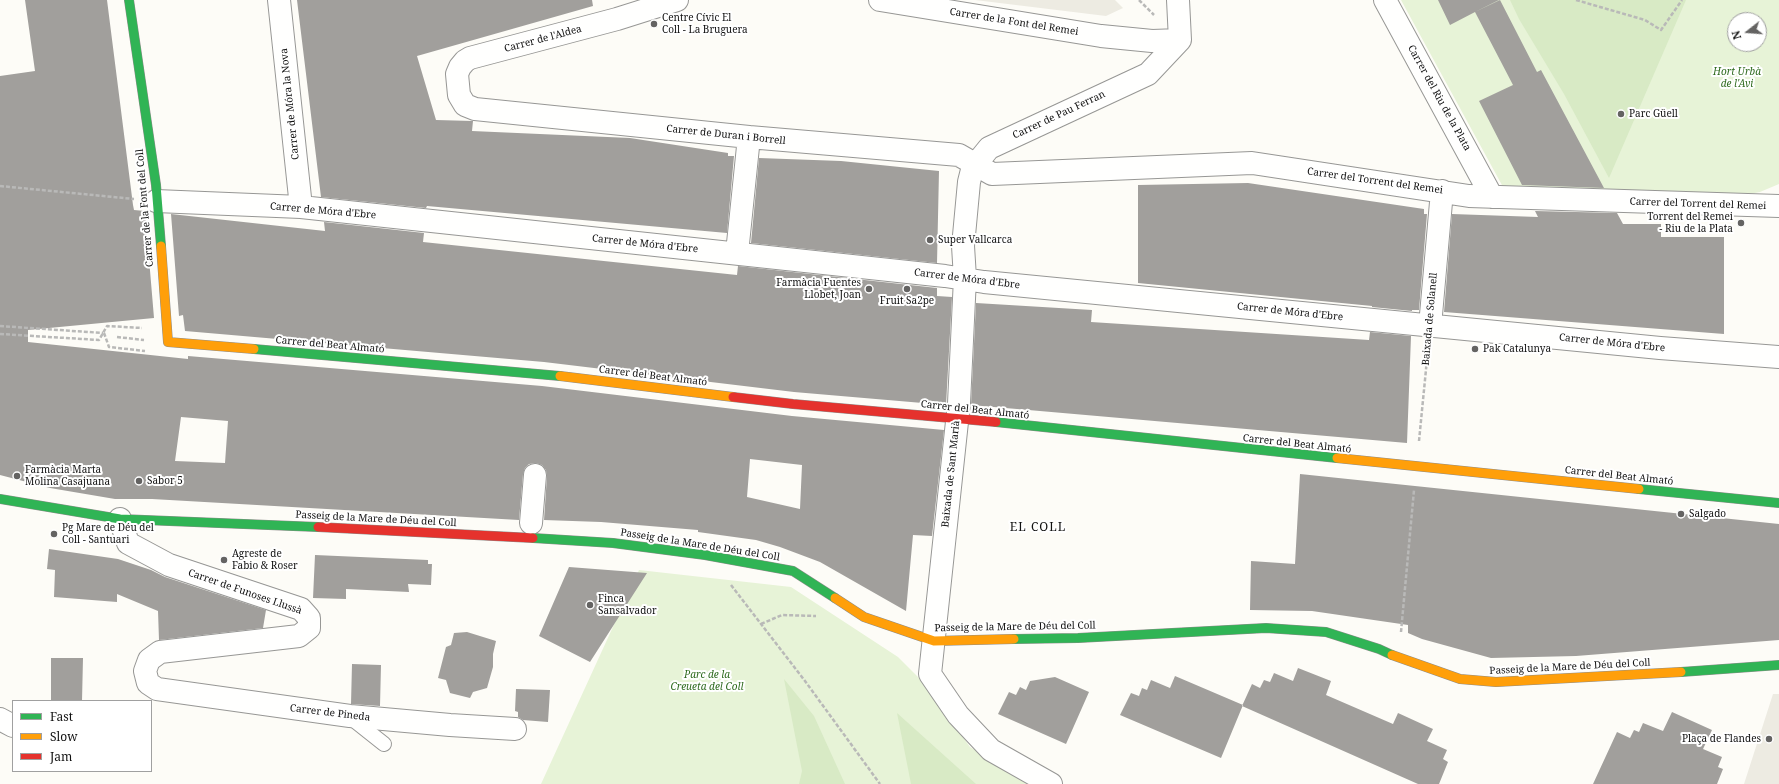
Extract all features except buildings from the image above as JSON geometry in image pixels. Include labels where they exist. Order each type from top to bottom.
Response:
[{"type":"street","name":"Carrer de la Font del Coll","points":[[129,0],[156,185],[146,200],[168,342]]},
{"type":"street","name":"Carrer de Móra la Nova","points":[[279,0],[301,207]]},
{"type":"street","name":"Carrer de l'Aldea","points":[[475,109],[465,104],[457,85],[457,74],[465,60],[616,19],[677,0]]},
{"type":"street","name":"Carrer de la Font del Remei","points":[[880,0],[1100,36],[1152,41],[1180,40]]},
{"type":"street","points":[[1178,0],[1180,40]]},
{"type":"street","name":"Carrer del Riu de la Plata","points":[[1385,0],[1492,197]]},
{"type":"street","name":"Carrer de Pau Ferran","points":[[976,164],[990,148],[1148,74],[1180,40]]},
{"type":"street","name":"Carrer de Duran i Borrell","points":[[475,109],[750,137],[959,155],[976,164]]},
{"type":"street","points":[[736,254],[750,137]]},
{"type":"street","name":"Carrer del Torrent del Remei","points":[[976,164],[992,174],[1252,163],[1469,196],[1777,203]]},
{"type":"street","name":"Baixada de Sant Marià","points":[[976,164],[972,170],[969,182],[964,230],[963,246],[965,278],[959,404],[956,419],[930,674],[958,715],[991,750],[1051,784]]},
{"type":"street","name":"Baixada de Solanell","points":[[1430,326],[1442,191]]},
{"type":"street","name":"Carrer de Móra d'Ebre","points":[[146,200],[301,207],[992,282],[1660,348],[1779,357]]},
{"type":"street","name":"Carrer del Beat Almató","points":[[168,342],[543,374],[793,404],[956,419],[1779,503]]},
{"type":"street","points":[[531,523],[535,475]]},
{"type":"street","name":"Passeig de la Mare de Déu del Coll","points":[[0,499],[120,519],[435,532],[606,543],[705,555],[793,571],[864,617],[934,641],[1078,638],[1266,628],[1326,632],[1460,679],[1496,682],[1746,669],[1779,665]]},
{"type":"street","name":"Carrer de Funoses Llussà","points":[[120,519],[128,543],[169,565],[301,609],[306,613],[310,623],[309,628],[299,636],[160,652],[149,660],[146,665],[146,677],[148,683]]},
{"type":"street","name":"Carrer de Pineda","points":[[148,683],[157,689],[350,716],[450,726],[515,729]]},
{"type":"street","points":[[0,719],[12,725]]},
{"type":"lane","points":[[350,716],[384,744]]},
{"type":"path","points":[[1576,0],[1645,20],[1661,30],[1682,0]]},
{"type":"path","points":[[0,186],[146,200]]},
{"type":"path","points":[[0,326],[103,333]]},
{"type":"path","points":[[0,334],[99,340],[107,326],[145,328]]},
{"type":"path","name":"Baixada de Solanell","points":[[1418,448],[1430,326]]},
{"type":"path","points":[[103,333],[109,347],[147,351]]},
{"type":"path","points":[[117,337],[146,340]]},
{"type":"path","points":[[1400,637],[1414,489]]},
{"type":"path","points":[[730,582],[880,784]]},
{"type":"path","points":[[761,624],[782,615],[816,616]]},
{"type":"green space","name":"Parc Güell","points":[[1401,0],[1779,0],[1779,184],[1760,192],[1744,195],[1503,187]]},
{"type":"green space","points":[[1510,0],[1686,0],[1609,178],[1564,94],[1519,19]]},
{"type":"green space","name":"Parc de la Creueta del Coll","points":[[639,570],[791,587],[898,657],[928,687],[970,747],[1034,784],[541,784]]},
{"type":"green space","points":[[784,679],[814,716],[845,784],[799,784],[802,771]]},
{"type":"green space","points":[[897,713],[976,784],[911,784]]},
{"type":"shaded area","points":[[975,0],[1115,0],[1123,8],[1106,16]]},
{"type":"shaded area","name":"Plaça de Flandes","points":[[1773,694],[1779,694],[1779,784],[1744,784]]},
{"type":"traffic: fast","points":[[129,0],[156,185],[161,246]]},
{"type":"traffic: fast","points":[[254,349],[560,376]]},
{"type":"traffic: fast","points":[[996,422],[1337,458]]},
{"type":"traffic: fast","points":[[1639,489],[1779,503]]},
{"type":"traffic: fast","points":[[0,499],[120,519],[318,527]]},
{"type":"traffic: fast","points":[[533,538],[613,543],[705,555],[793,571],[835,598]]},
{"type":"traffic: fast","points":[[1014,639],[1078,638],[1266,628],[1326,632],[1379,649],[1392,655]]},
{"type":"traffic: fast","points":[[1681,672],[1779,665]]},
{"type":"traffic: slow","points":[[161,246],[168,342],[254,349]]},
{"type":"traffic: slow","points":[[560,376],[733,397]]},
{"type":"traffic: slow","points":[[1337,458],[1639,489]]},
{"type":"traffic: slow","points":[[835,598],[864,617],[934,641],[1014,639]]},
{"type":"traffic: slow","points":[[1392,655],[1460,679],[1496,682],[1681,672]]},
{"type":"traffic: jam","points":[[733,397],[793,404],[996,422]]},
{"type":"traffic: jam","points":[[318,527],[533,538]]},
{"type":"place","name":"Centre Cívic El Coll - La Bruguera","points":[[654,24]]},
{"type":"place","name":"Parc Güell","points":[[1621,114]]},
{"type":"place","name":"Torrent del Remei - Riu de la Plata","points":[[1741,223]]},
{"type":"place","name":"Super Vallcarca","points":[[930,240]]},
{"type":"place","name":"Farmàcia Fuentes Llobet, Joan","points":[[869,289]]},
{"type":"place","name":"Fruit Sa2pe","points":[[907,289]]},
{"type":"place","name":"Pak Catalunya","points":[[1475,349]]},
{"type":"place","name":"Farmàcia Marta Molina Casajuana","points":[[17,476]]},
{"type":"place","name":"Sabor 5","points":[[139,481]]},
{"type":"place","name":"Salgado","points":[[1681,514]]},
{"type":"place","name":"Pg Mare de Déu del Coll - Santuari","points":[[54,534]]},
{"type":"place","name":"Agreste de Fabio & Roser","points":[[224,560]]},
{"type":"place","name":"Finca Sansalvador","points":[[590,605]]},
{"type":"place","name":"Plaça de Flandes","points":[[1769,739]]},
{"type":"district","name":"EL COLL","points":[[1038,528]]},
{"type":"park label","name":"Hort Urbà de l'Avi","points":[[1737,78]]}]
